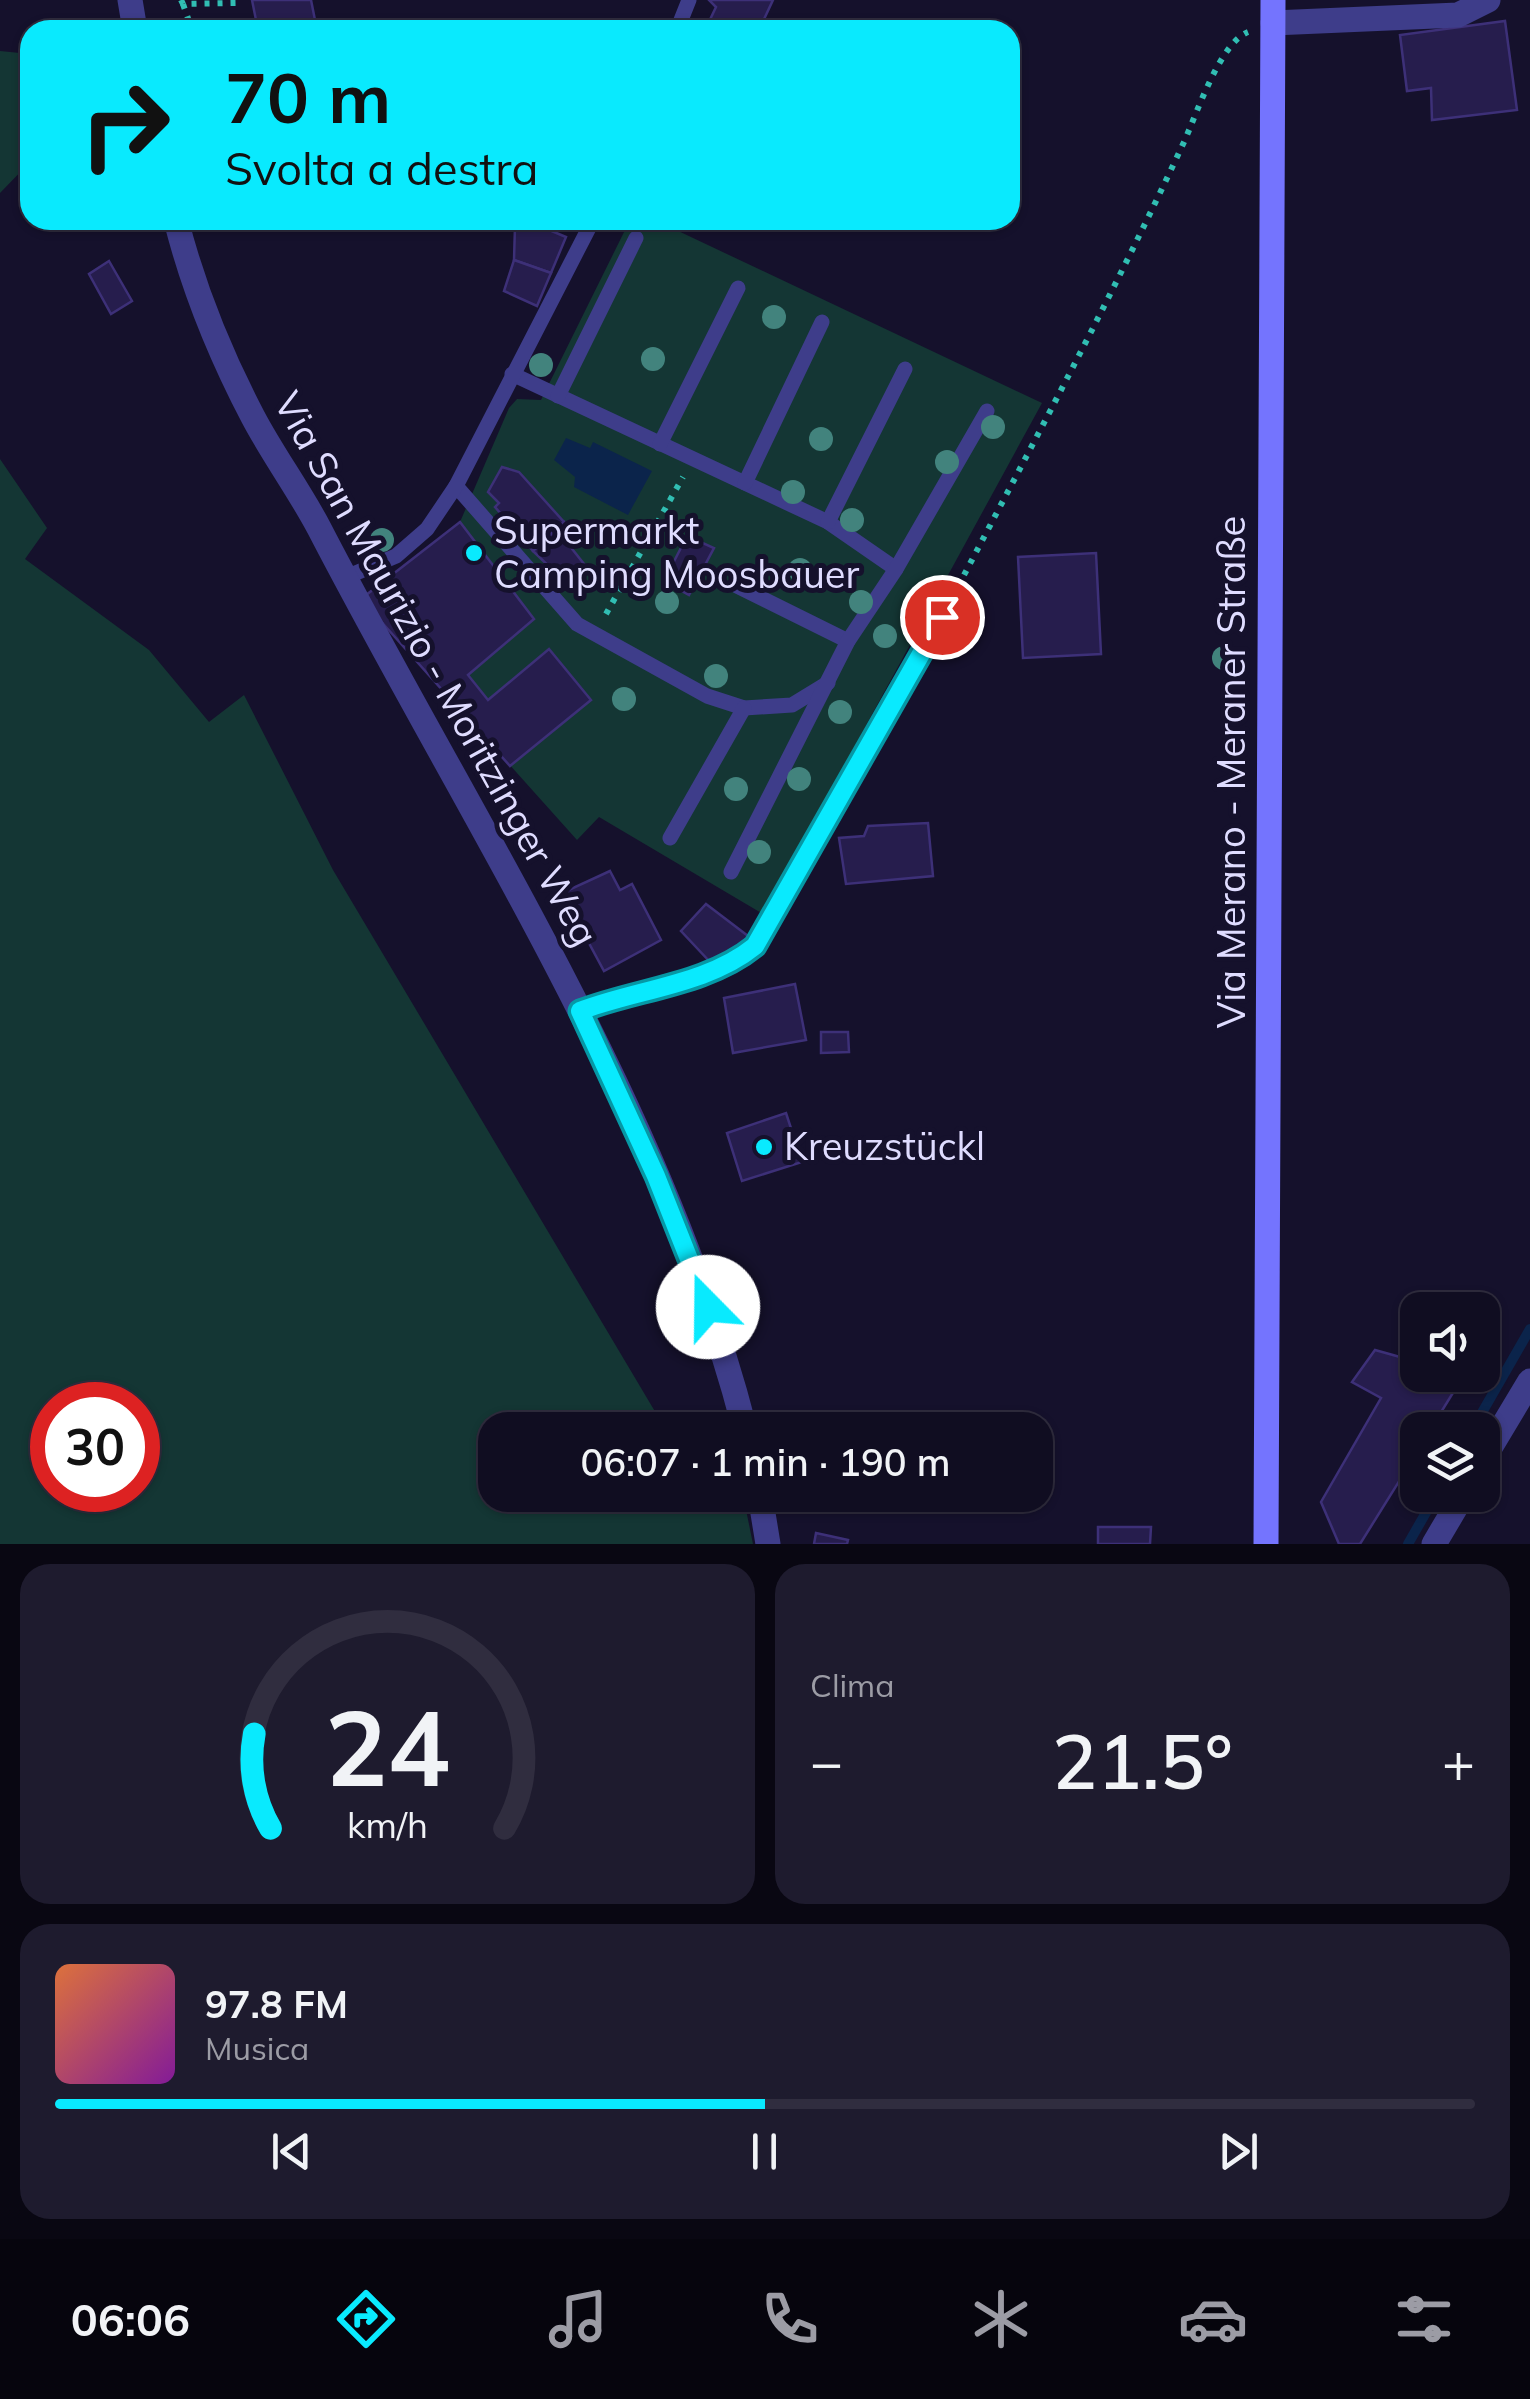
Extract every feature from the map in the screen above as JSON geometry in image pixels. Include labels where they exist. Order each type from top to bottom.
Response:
[{"type":"main road","name":"Via Merano - Meraner Straße","points":[[1266,1544],[1273,11]]},
{"type":"street","points":[[1273,11],[1458,16],[1488,0]]},
{"type":"street","name":"Via San Maurizio - Moritzinger Weg","points":[[179,230],[213,328],[253,418],[580,1011],[656,1176],[722,1340],[740,1412]]},
{"type":"street","points":[[1500,1431],[1530,1381]]},
{"type":"street","points":[[763,1512],[768,1544]]},
{"type":"street","points":[[1434,1544],[1452,1512]]},
{"type":"lane","points":[[344,578],[396,556],[427,530],[456,486],[589,230]]},
{"type":"lane","points":[[558,396],[636,238]]},
{"type":"lane","points":[[660,444],[738,288]]},
{"type":"lane","points":[[745,483],[822,322]]},
{"type":"lane","points":[[828,522],[905,369]]},
{"type":"lane","points":[[512,374],[828,522],[896,569]]},
{"type":"lane","points":[[731,872],[848,641],[896,569],[986,411]]},
{"type":"lane","points":[[456,486],[576,624],[707,696],[744,708],[792,705],[830,682]]},
{"type":"lane","points":[[737,586],[848,641]]},
{"type":"lane","points":[[580,1011],[626,993],[727,969],[755,946],[942,617]]},
{"type":"lane","points":[[670,838],[744,708]]},
{"type":"path","points":[[182,2],[236,3]]},
{"type":"path","points":[[942,617],[1094,324],[1220,63],[1238,36],[1273,11]]},
{"type":"path","points":[[576,624],[606,615],[692,460]]},
{"type":"green space","points":[[0,51],[20,53],[20,172],[0,193]]},
{"type":"green space","points":[[625,230],[676,230],[1042,403],[763,914],[599,817],[577,840],[361,599],[460,522],[509,408],[517,399],[541,400]]},
{"type":"green space","points":[[0,459],[47,528],[25,559],[149,650],[209,722],[244,695],[333,870],[655,1412],[478,1412],[478,1512],[746,1512],[753,1544],[0,1544]]},
{"type":"water","points":[[566,438],[590,448],[593,442],[652,471],[628,515],[574,487],[575,477],[554,460]]},
{"type":"building","points":[[252,0],[311,0],[315,20],[256,20]]},
{"type":"building","points":[[709,0],[773,0],[764,20],[710,20],[716,7]]},
{"type":"building","points":[[1505,21],[1517,110],[1432,120],[1431,88],[1407,91],[1400,35]]},
{"type":"building","points":[[515,230],[549,230],[566,237],[551,273],[514,260]]},
{"type":"building","points":[[514,260],[551,273],[537,306],[504,291]]},
{"type":"building","points":[[109,261],[132,301],[111,314],[89,274]]},
{"type":"building","points":[[502,467],[519,472],[564,522],[533,551],[495,507],[499,503],[488,492]]},
{"type":"building","points":[[460,522],[534,619],[468,675],[488,700],[549,649],[591,700],[510,766],[361,599]]},
{"type":"building","points":[[564,522],[572,534],[565,540],[584,564],[565,582],[533,551]]},
{"type":"building","points":[[687,536],[714,548],[689,595],[664,581]]},
{"type":"building","points":[[1096,553],[1101,654],[1023,658],[1018,557]]},
{"type":"building","points":[[928,823],[933,876],[846,884],[839,838],[864,836],[868,826]]},
{"type":"building","points":[[610,871],[620,890],[632,884],[661,940],[604,971],[562,893]]},
{"type":"building","points":[[706,904],[748,936],[733,953],[711,963],[681,931]]},
{"type":"building","points":[[795,984],[806,1040],[733,1053],[724,998]]},
{"type":"building","points":[[821,1032],[848,1032],[849,1052],[821,1053]]},
{"type":"building","name":"Kreuzstückl","points":[[786,1113],[802,1162],[742,1181],[727,1133]]},
{"type":"building","points":[[1375,1350],[1400,1357],[1400,1392],[1453,1392],[1441,1412],[1400,1412],[1400,1480],[1360,1544],[1339,1544],[1321,1502],[1381,1398],[1352,1382]]},
{"type":"building","points":[[1098,1527],[1151,1527],[1150,1544],[1098,1544]]},
{"type":"building","points":[[816,1533],[848,1540],[847,1544],[814,1544]]},
{"type":"waterway","points":[[1482,1412],[1530,1329]]},
{"type":"waterway","points":[[1408,1544],[1426,1512]]},
{"type":"place","name":"Supermarkt Camping Moosbauer","points":[[474,553]]},
{"type":"place","name":"Kreuzstückl","points":[[764,1147]]},
{"type":"route","points":[[708,1307],[656,1176],[580,1011],[626,993],[727,969],[755,946],[942,617]]}]
